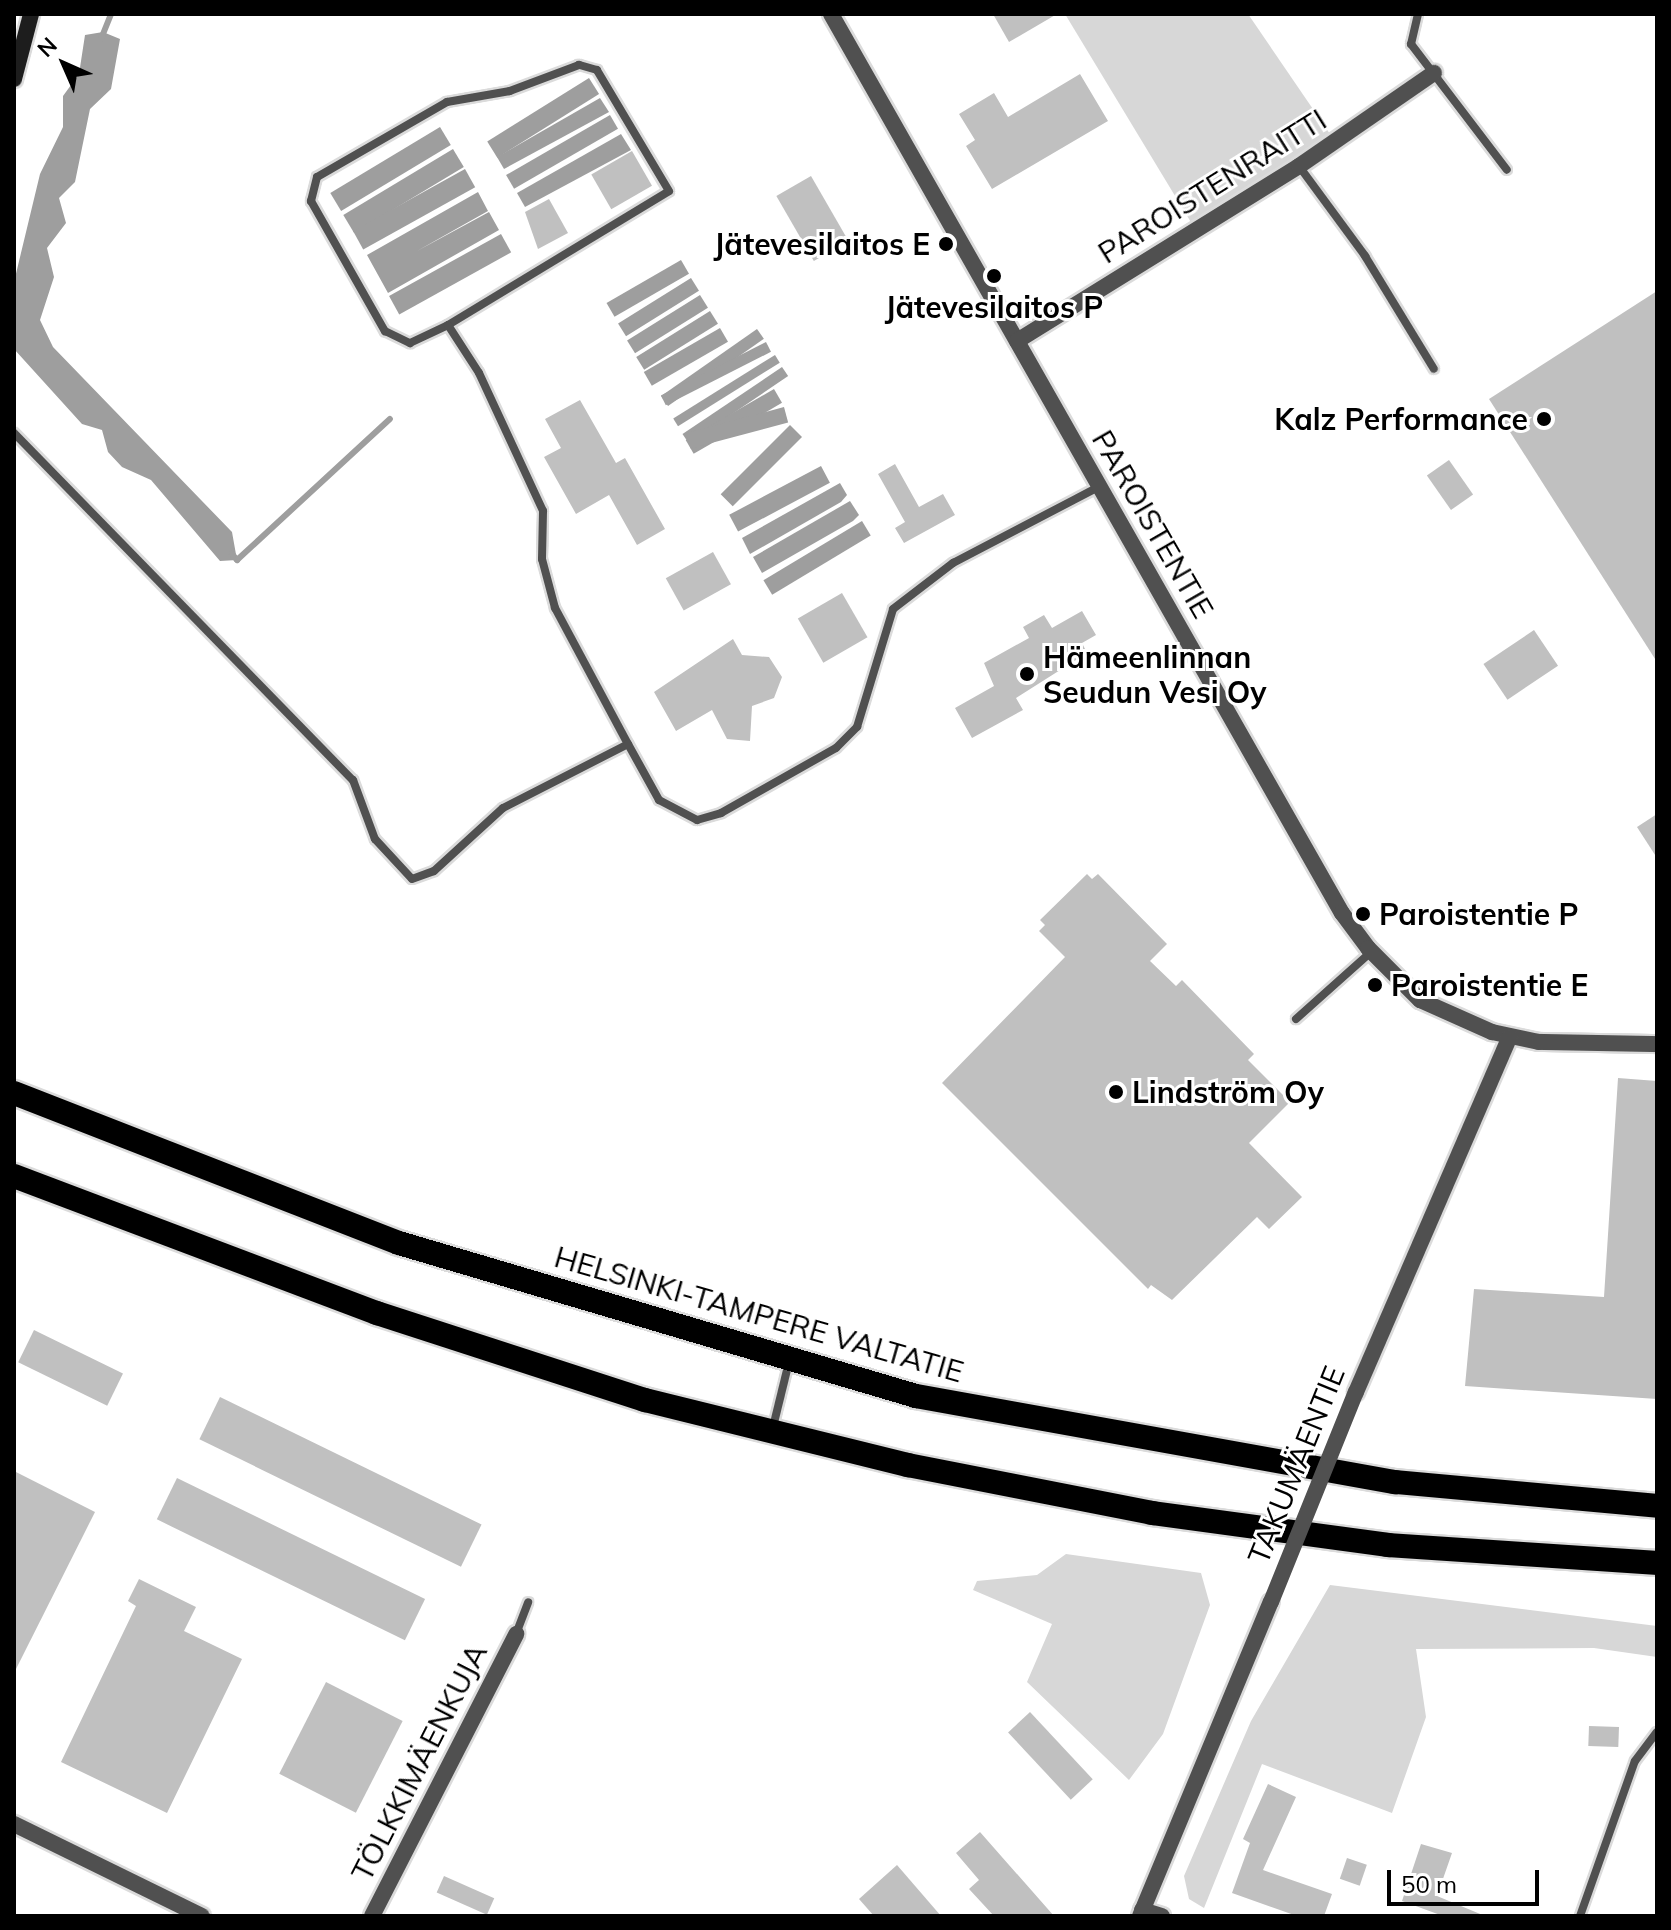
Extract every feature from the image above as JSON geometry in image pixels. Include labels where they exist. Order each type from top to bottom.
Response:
[{"type":"highway","name":"HELSINKI-TAMPERE VALTATIE","points":[[14,1093],[399,1243],[916,1396],[1395,1482],[1657,1506]]},
{"type":"highway","points":[[14,1176],[377,1313],[645,1400],[772,1431],[1152,1513],[1388,1545],[1657,1563]]},
{"type":"main road","points":[[14,79],[31,14]]},
{"type":"street","name":"PAROISTENTIE","points":[[831,14],[1342,913],[1371,952],[1420,1000],[1509,1038],[1657,1044]]},
{"type":"street","name":"PAROISTENRAITTI","points":[[1017,341],[1299,166],[1434,73]]},
{"type":"street","name":"TAKUMÄENTIE","points":[[1141,1913],[1356,1392],[1509,1038]]},
{"type":"street","name":"TÖLKKIMÄENKUJA","points":[[372,1916],[516,1634]]},
{"type":"street","points":[[14,1824],[202,1916]]},
{"type":"street","points":[[1141,1913],[1162,1916]]},
{"type":"lane","points":[[1418,14],[1411,44],[1507,170]]},
{"type":"lane","points":[[579,65],[597,70],[669,191],[448,325],[410,343],[385,331],[311,201],[317,177],[447,102],[510,91],[579,65]]},
{"type":"lane","points":[[1299,166],[1365,256],[1434,369]]},
{"type":"lane","points":[[448,325],[479,373],[543,511],[542,559],[555,608],[659,800],[675,814],[697,820],[721,813],[836,748],[857,727],[893,609],[913,591],[1100,486]]},
{"type":"lane","points":[[14,433],[353,780],[375,839],[412,879],[434,871],[503,808],[628,744]]},
{"type":"lane","points":[[1296,1019],[1371,952]]},
{"type":"lane","points":[[772,1431],[790,1360]]},
{"type":"lane","points":[[516,1634],[528,1602]]},
{"type":"lane","points":[[1580,1916],[1635,1761],[1657,1732]]},
{"type":"shaded area","points":[[1065,14],[1248,14],[1330,134],[1192,224]]},
{"type":"shaded area","points":[[103,32],[120,39],[111,89],[90,109],[75,182],[59,198],[66,223],[47,248],[54,277],[40,320],[53,347],[232,532],[237,560],[220,561],[151,480],[122,467],[108,452],[102,430],[82,424],[14,349],[14,282],[40,174],[63,127],[63,96],[79,74],[85,35]]},
{"type":"shaded area","points":[[589,78],[599,94],[497,158],[487,142]]},
{"type":"shaded area","points":[[600,98],[609,112],[504,169],[497,157]]},
{"type":"shaded area","points":[[610,115],[618,129],[514,189],[506,175]]},
{"type":"shaded area","points":[[440,127],[451,145],[341,211],[330,193]]},
{"type":"shaded area","points":[[621,134],[631,150],[525,207],[517,193]]},
{"type":"shaded area","points":[[453,149],[464,167],[354,233],[343,215]]},
{"type":"shaded area","points":[[465,169],[475,187],[363,249],[353,231]]},
{"type":"shaded area","points":[[478,192],[488,211],[417,251],[489,212],[499,230],[388,293],[367,255]]},
{"type":"shaded area","points":[[501,234],[511,252],[399,314],[389,296]]},
{"type":"shaded area","points":[[681,260],[689,274],[615,317],[607,303]]},
{"type":"shaded area","points":[[691,278],[699,291],[626,336],[618,324]]},
{"type":"shaded area","points":[[700,295],[708,308],[635,353],[627,341]]},
{"type":"shaded area","points":[[710,311],[718,324],[644,370],[636,357]]},
{"type":"shaded area","points":[[720,328],[728,342],[652,386],[644,372]]},
{"type":"shaded area","points":[[757,329],[764,339],[668,406],[661,396]]},
{"type":"shaded area","points":[[766,342],[771,352],[666,405],[661,396]]},
{"type":"shaded area","points":[[775,355],[780,363],[678,426],[673,419]]},
{"type":"shaded area","points":[[782,367],[788,376],[689,443],[683,434]]},
{"type":"shaded area","points":[[774,389],[782,403],[694,454],[686,440]]},
{"type":"shaded area","points":[[784,407],[788,422],[691,449],[686,433]]},
{"type":"shaded area","points":[[790,425],[802,437],[733,506],[721,494]]},
{"type":"shaded area","points":[[821,466],[830,483],[738,532],[729,515]]},
{"type":"shaded area","points":[[840,483],[847,495],[841,502],[750,554],[742,538]]},
{"type":"shaded area","points":[[850,501],[859,515],[853,521],[762,573],[753,557]]},
{"type":"shaded area","points":[[862,521],[871,536],[772,595],[763,580]]},
{"type":"shaded area","points":[[1066,1554],[1201,1573],[1210,1605],[1163,1734],[1129,1780],[1027,1682],[1052,1624],[973,1590],[977,1581],[1037,1575]]},
{"type":"shaded area","points":[[1330,1585],[1657,1626],[1657,1657],[1594,1648],[1416,1649],[1426,1717],[1392,1813],[1262,1764],[1204,1908],[1189,1899],[1184,1876],[1251,1721]]},
{"type":"building","points":[[993,14],[1057,14],[1009,42]]},
{"type":"building","points":[[1080,74],[1108,121],[992,189],[966,146],[975,140],[959,114],[994,93],[1008,117]]},
{"type":"building","points":[[632,151],[652,186],[611,209],[591,174]]},
{"type":"building","points":[[811,176],[848,241],[814,261],[776,196]]},
{"type":"building","points":[[549,199],[568,233],[538,249],[525,212]]},
{"type":"building","points":[[1657,291],[1657,662],[1489,399]]},
{"type":"building","points":[[580,400],[616,463],[625,458],[665,529],[637,545],[609,495],[576,514],[544,457],[561,448],[545,419]]},
{"type":"building","points":[[1449,460],[1473,494],[1451,510],[1427,475]]},
{"type":"building","points":[[895,464],[919,507],[943,494],[955,515],[904,543],[895,528],[905,522],[878,474]]},
{"type":"building","points":[[713,552],[731,584],[684,611],[666,578]]},
{"type":"building","points":[[842,593],[868,637],[823,663],[798,618]]},
{"type":"building","name":"Hämeenlinnan Seudun Vesi Oy","points":[[1082,611],[1096,635],[1082,643],[1087,653],[1016,698],[1023,710],[972,738],[955,708],[994,686],[984,663],[1029,638],[1023,627],[1044,615],[1052,628]]},
{"type":"building","points":[[1534,630],[1558,666],[1507,700],[1483,664]]},
{"type":"building","points":[[733,639],[742,655],[769,657],[782,677],[774,698],[752,706],[750,741],[727,739],[712,710],[676,731],[654,692]]},
{"type":"building","points":[[1657,814],[1657,858],[1637,827]]},
{"type":"building","name":"Lindström Oy","points":[[1087,874],[1092,879],[1098,874],[1167,944],[1150,961],[1176,986],[1182,980],[1254,1054],[1248,1060],[1290,1102],[1249,1143],[1302,1197],[1269,1229],[1257,1217],[1172,1300],[1151,1285],[1148,1289],[942,1083],[1065,957],[1039,931],[1045,925],[1040,920]]},
{"type":"building","points":[[1618,1078],[1657,1081],[1657,1399],[1465,1386],[1474,1289],[1604,1297]]},
{"type":"building","points":[[34,1330],[123,1373],[107,1406],[18,1362]]},
{"type":"building","points":[[220,1397],[482,1525],[461,1567],[199,1439]]},
{"type":"building","points":[[14,1471],[95,1512],[14,1673]]},
{"type":"building","points":[[177,1478],[425,1599],[405,1640],[157,1519]]},
{"type":"building","points":[[139,1579],[196,1607],[184,1631],[242,1659],[167,1813],[61,1762],[136,1606],[128,1601]]},
{"type":"building","points":[[326,1682],[403,1721],[356,1813],[279,1774]]},
{"type":"building","points":[[1030,1712],[1093,1779],[1071,1800],[1008,1732]]},
{"type":"building","points":[[1589,1726],[1619,1727],[1618,1747],[1588,1746]]},
{"type":"building","points":[[1268,1784],[1296,1797],[1263,1870],[1332,1894],[1324,1916],[1297,1916],[1232,1893],[1250,1843],[1243,1839]]},
{"type":"building","points":[[980,1832],[1054,1916],[994,1916],[969,1889],[979,1880],[956,1853]]},
{"type":"building","points":[[1421,1844],[1452,1853],[1437,1896],[1485,1916],[1443,1916],[1402,1901]]},
{"type":"building","points":[[1347,1858],[1367,1865],[1360,1886],[1340,1879]]},
{"type":"building","points":[[897,1865],[941,1916],[874,1916],[859,1899]]},
{"type":"building","points":[[444,1876],[494,1898],[487,1915],[437,1892]]},
{"type":"waterway","points":[[101,39],[111,14]]},
{"type":"waterway","points":[[232,554],[237,560],[390,419]]},
{"type":"place","name":"Jätevesilaitos E","points":[[946,244]]},
{"type":"place","name":"Jätevesilaitos P","points":[[994,276]]},
{"type":"place","name":"Kalz Performance","points":[[1544,419]]},
{"type":"place","name":"Hämeenlinnan Seudun Vesi Oy","points":[[1027,674]]},
{"type":"place","name":"Paroistentie P","points":[[1363,914]]},
{"type":"place","name":"Paroistentie E","points":[[1375,985]]},
{"type":"place","name":"Lindström Oy","points":[[1116,1092]]}]
